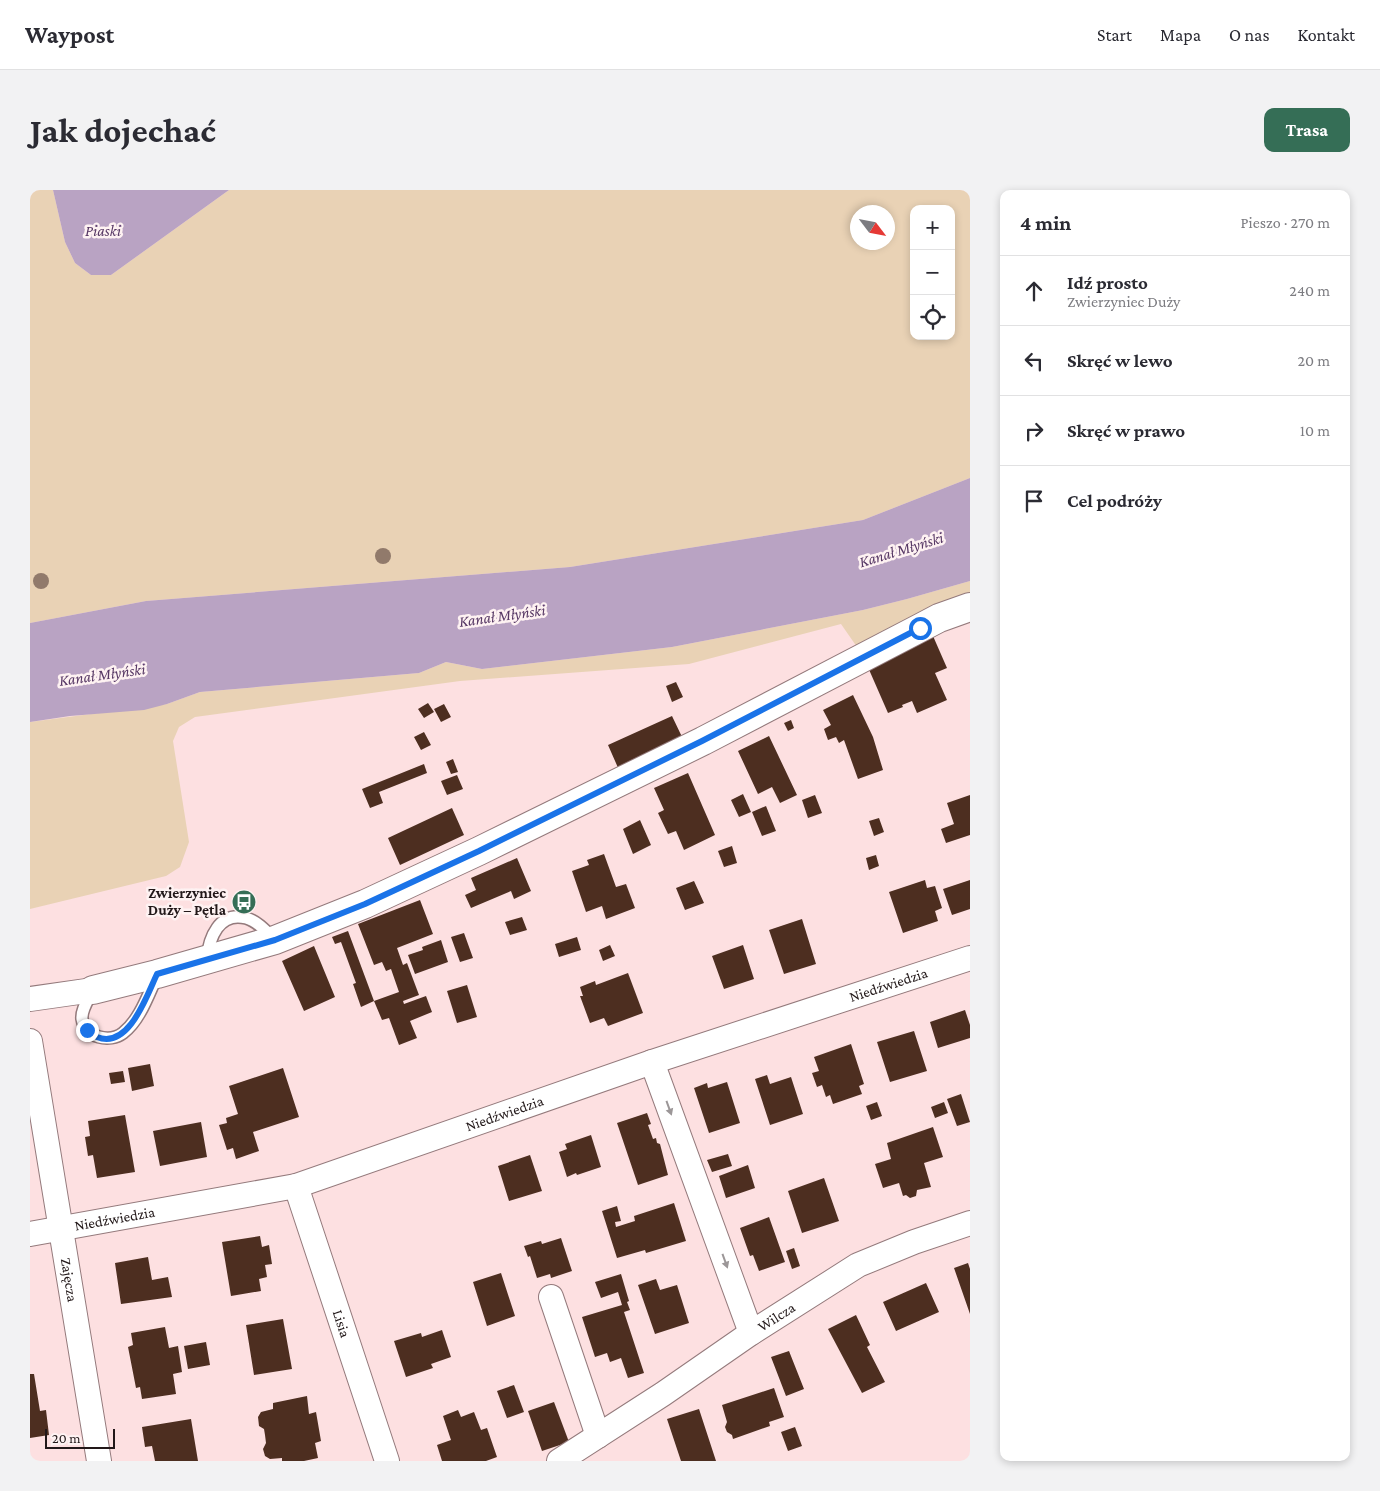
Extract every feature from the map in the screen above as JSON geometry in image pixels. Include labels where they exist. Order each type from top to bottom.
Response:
[{"type":"street","points":[[30,999],[93,990],[157,974],[275,940],[365,904],[479,851],[702,741],[939,618],[970,607]]},
{"type":"street","name":"Niedźwiedzia","points":[[30,1234],[296,1186],[652,1062],[970,958]]},
{"type":"street","name":"Zajęcza","points":[[30,1041],[99,1461]]},
{"type":"street","points":[[652,1062],[751,1333]]},
{"type":"street","name":"Lisia","points":[[296,1186],[387,1461]]},
{"type":"street","name":"Wilcza","points":[[559,1461],[663,1394],[751,1333],[858,1265],[914,1242],[970,1223]]},
{"type":"street","points":[[551,1298],[598,1436]]},
{"type":"lane","points":[[93,990],[84,1006],[82,1019],[87,1030],[97,1037],[110,1038],[122,1033],[136,1019],[157,974]]},
{"type":"shaded area","points":[[30,190],[53,190],[65,242],[75,263],[91,275],[111,275],[229,190],[970,190],[970,478],[863,520],[570,567],[146,601],[30,623]]},
{"type":"shaded area","points":[[970,581],[970,597],[857,647],[841,624],[689,664],[460,681],[195,717],[179,727],[173,741],[189,842],[180,867],[166,876],[30,909],[30,722],[167,704],[200,692],[419,673],[446,662],[482,669],[672,647],[863,610]]},
{"type":"water","name":"Piaski","points":[[53,190],[229,190],[111,275],[91,275],[75,263],[65,242]]},
{"type":"water","name":"Kanał Młyński","points":[[970,478],[970,581],[907,599],[863,610],[672,647],[482,669],[446,662],[419,673],[200,692],[144,710],[70,716],[30,722],[30,623],[146,601],[570,567],[863,520]]},
{"type":"building","points":[[933,636],[947,668],[935,673],[947,700],[917,713],[912,701],[888,713],[867,665]]},
{"type":"building","points":[[676,682],[683,697],[672,702],[666,686]]},
{"type":"building","points":[[853,695],[873,737],[883,770],[858,779],[844,740],[839,743],[836,737],[828,740],[824,729],[831,725],[823,710]]},
{"type":"building","points":[[428,703],[434,712],[424,718],[418,709]]},
{"type":"building","points":[[444,704],[451,717],[441,722],[434,709]]},
{"type":"building","points":[[672,716],[683,739],[619,770],[608,745]]},
{"type":"building","points":[[791,720],[794,728],[788,731],[784,723]]},
{"type":"building","points":[[424,732],[431,745],[421,750],[414,737]]},
{"type":"building","points":[[769,736],[797,795],[780,803],[772,787],[758,794],[738,751]]},
{"type":"building","points":[[453,759],[458,772],[451,774],[446,762]]},
{"type":"building","points":[[424,764],[427,773],[379,792],[383,803],[370,808],[362,789]]},
{"type":"building","points":[[688,773],[715,835],[684,850],[676,831],[668,834],[658,813],[664,810],[654,788]]},
{"type":"building","points":[[457,775],[463,789],[447,795],[441,781]]},
{"type":"building","points":[[743,794],[751,812],[739,817],[731,800]]},
{"type":"building","points":[[815,795],[822,813],[808,818],[802,800]]},
{"type":"building","points":[[970,795],[970,835],[946,843],[941,829],[954,824],[947,803]]},
{"type":"building","points":[[766,806],[776,831],[762,836],[752,812]]},
{"type":"building","points":[[452,808],[464,835],[400,865],[388,838]]},
{"type":"building","points":[[879,818],[884,832],[874,836],[869,821]]},
{"type":"building","points":[[640,820],[651,845],[633,854],[623,829]]},
{"type":"building","points":[[732,846],[737,863],[724,867],[718,851]]},
{"type":"building","points":[[604,854],[616,887],[626,884],[635,908],[606,919],[602,906],[586,912],[572,871],[589,865],[587,860]]},
{"type":"building","points":[[876,855],[879,866],[869,870],[866,858]]},
{"type":"building","points":[[517,858],[531,891],[514,899],[511,891],[471,908],[465,895],[476,890],[471,878]]},
{"type":"building","points":[[925,880],[927,888],[935,886],[942,908],[935,911],[938,921],[903,933],[889,892]]},
{"type":"building","points":[[970,880],[970,909],[952,915],[943,889]]},
{"type":"building","points":[[694,881],[704,903],[685,910],[676,888]]},
{"type":"building","points":[[420,900],[433,934],[397,948],[403,965],[407,963],[419,995],[403,1001],[404,1004],[426,996],[432,1012],[410,1021],[417,1038],[399,1045],[389,1018],[382,1020],[374,1001],[399,992],[391,969],[386,971],[382,962],[374,965],[358,924]]},
{"type":"building","points":[[522,917],[527,930],[510,935],[505,922]]},
{"type":"building","points":[[802,919],[816,964],[784,974],[769,930]]},
{"type":"building","points":[[348,931],[374,1001],[361,1007],[353,984],[356,983],[341,942],[335,944],[332,937]]},
{"type":"building","points":[[464,933],[473,958],[460,962],[451,937]]},
{"type":"building","points":[[577,937],[581,950],[559,957],[555,944]]},
{"type":"building","points":[[441,940],[448,962],[415,974],[408,955],[423,950],[422,947]]},
{"type":"building","points":[[610,945],[615,956],[603,961],[599,950]]},
{"type":"building","points":[[743,945],[754,979],[724,989],[712,956]]},
{"type":"building","points":[[314,946],[335,997],[304,1011],[282,961]]},
{"type":"building","points":[[628,973],[643,1013],[608,1026],[604,1018],[590,1023],[580,996],[583,996],[580,987],[595,981],[596,985]]},
{"type":"building","points":[[467,985],[477,1017],[457,1023],[447,991]]},
{"type":"building","points":[[965,1010],[970,1025],[970,1038],[938,1048],[930,1022]]},
{"type":"building","points":[[914,1031],[927,1071],[890,1082],[877,1042]]},
{"type":"building","points":[[851,1044],[864,1084],[859,1086],[862,1094],[833,1104],[830,1095],[826,1097],[822,1085],[817,1087],[812,1073],[819,1071],[814,1057]]},
{"type":"building","points":[[150,1064],[154,1086],[132,1091],[128,1068]]},
{"type":"building","points":[[283,1068],[299,1117],[253,1132],[259,1151],[236,1159],[233,1148],[227,1150],[219,1125],[227,1123],[226,1118],[238,1114],[229,1086]]},
{"type":"building","points":[[123,1071],[125,1082],[111,1084],[109,1073]]},
{"type":"building","points":[[767,1075],[770,1084],[791,1077],[803,1114],[770,1125],[755,1079]]},
{"type":"building","points":[[727,1082],[740,1123],[709,1133],[694,1088],[707,1083],[708,1088]]},
{"type":"building","points":[[961,1094],[970,1122],[957,1126],[947,1099]]},
{"type":"building","points":[[877,1102],[882,1116],[871,1120],[866,1106]]},
{"type":"building","points":[[944,1102],[948,1113],[935,1118],[931,1107]]},
{"type":"building","points":[[647,1113],[651,1124],[648,1125],[653,1139],[656,1138],[657,1143],[660,1144],[668,1175],[638,1185],[617,1123]]},
{"type":"building","points":[[125,1115],[135,1172],[97,1178],[93,1155],[88,1156],[85,1137],[90,1136],[88,1121]]},
{"type":"building","points":[[201,1122],[207,1157],[160,1166],[153,1131]]},
{"type":"building","points":[[933,1127],[943,1157],[924,1163],[931,1187],[917,1190],[916,1196],[910,1198],[906,1195],[903,1196],[899,1183],[883,1188],[875,1164],[891,1159],[887,1143]]},
{"type":"building","points":[[591,1135],[601,1167],[567,1177],[559,1152],[567,1149],[565,1144]]},
{"type":"building","points":[[728,1154],[732,1166],[712,1172],[707,1160]]},
{"type":"building","points":[[530,1155],[542,1191],[509,1201],[498,1166]]},
{"type":"building","points":[[748,1165],[755,1188],[726,1198],[719,1176]]},
{"type":"building","points":[[824,1178],[839,1221],[802,1233],[788,1191]]},
{"type":"building","points":[[674,1203],[686,1241],[646,1253],[645,1250],[617,1258],[602,1211],[617,1206],[621,1221],[615,1222],[616,1227],[635,1221],[634,1216]]},
{"type":"building","points":[[769,1217],[785,1262],[759,1271],[753,1255],[750,1256],[740,1228]]},
{"type":"building","points":[[260,1236],[262,1247],[269,1245],[272,1264],[265,1265],[267,1277],[259,1279],[261,1291],[231,1296],[222,1242]]},
{"type":"building","points":[[561,1238],[572,1271],[551,1278],[550,1274],[537,1278],[530,1256],[528,1257],[524,1246],[541,1241],[542,1244]]},
{"type":"building","points":[[794,1248],[800,1266],[792,1269],[786,1251]]},
{"type":"building","points":[[148,1257],[152,1280],[168,1277],[172,1297],[121,1304],[115,1263]]},
{"type":"building","points":[[968,1263],[970,1269],[970,1314],[954,1268]]},
{"type":"building","points":[[501,1273],[515,1316],[487,1326],[473,1282]]},
{"type":"building","points":[[621,1274],[630,1310],[624,1312],[644,1373],[628,1378],[621,1358],[610,1362],[607,1353],[595,1357],[582,1317],[622,1305],[618,1292],[601,1298],[595,1282]]},
{"type":"building","points":[[656,1279],[660,1290],[677,1285],[689,1323],[655,1334],[638,1285]]},
{"type":"building","points":[[926,1283],[939,1312],[896,1331],[883,1302]]},
{"type":"building","points":[[856,1315],[870,1345],[867,1347],[885,1382],[862,1393],[828,1329]]},
{"type":"building","points":[[283,1319],[292,1369],[254,1375],[246,1325]]},
{"type":"building","points":[[165,1327],[169,1348],[178,1346],[182,1372],[173,1374],[176,1394],[142,1399],[140,1387],[136,1388],[128,1347],[133,1345],[131,1333]]},
{"type":"building","points":[[442,1330],[451,1357],[431,1364],[433,1368],[406,1377],[394,1341],[421,1333],[422,1337]]},
{"type":"building","points":[[206,1342],[210,1365],[188,1369],[184,1346]]},
{"type":"building","points":[[789,1351],[804,1389],[786,1396],[771,1357]]},
{"type":"building","points":[[30,1374],[34,1374],[40,1411],[46,1410],[49,1435],[30,1438]]},
{"type":"building","points":[[514,1385],[524,1412],[507,1418],[497,1391]]},
{"type":"building","points":[[774,1388],[784,1417],[769,1422],[770,1426],[733,1439],[725,1427],[727,1422],[722,1405]]},
{"type":"building","points":[[307,1396],[309,1414],[316,1412],[321,1441],[315,1443],[318,1458],[304,1461],[282,1461],[282,1458],[270,1459],[265,1456],[263,1449],[266,1443],[264,1429],[259,1426],[258,1417],[261,1412],[273,1409],[273,1403]]},
{"type":"building","points":[[554,1402],[569,1442],[542,1451],[528,1411]]},
{"type":"building","points":[[699,1409],[716,1461],[681,1461],[667,1419]]},
{"type":"building","points":[[458,1410],[461,1417],[474,1412],[481,1430],[487,1428],[497,1457],[486,1461],[442,1461],[437,1445],[451,1440],[443,1416]]},
{"type":"building","points":[[191,1419],[198,1461],[155,1461],[152,1446],[145,1447],[142,1427]]},
{"type":"building","points":[[795,1427],[802,1446],[788,1451],[781,1432]]},
{"type":"place","name":"Zwierzyniec Duży – Pętla","points":[[244,902]]},
{"type":"route","points":[[87,1030],[97,1037],[110,1038],[122,1033],[136,1019],[157,974],[275,940],[365,904],[479,851],[702,741],[920,628]]}]
